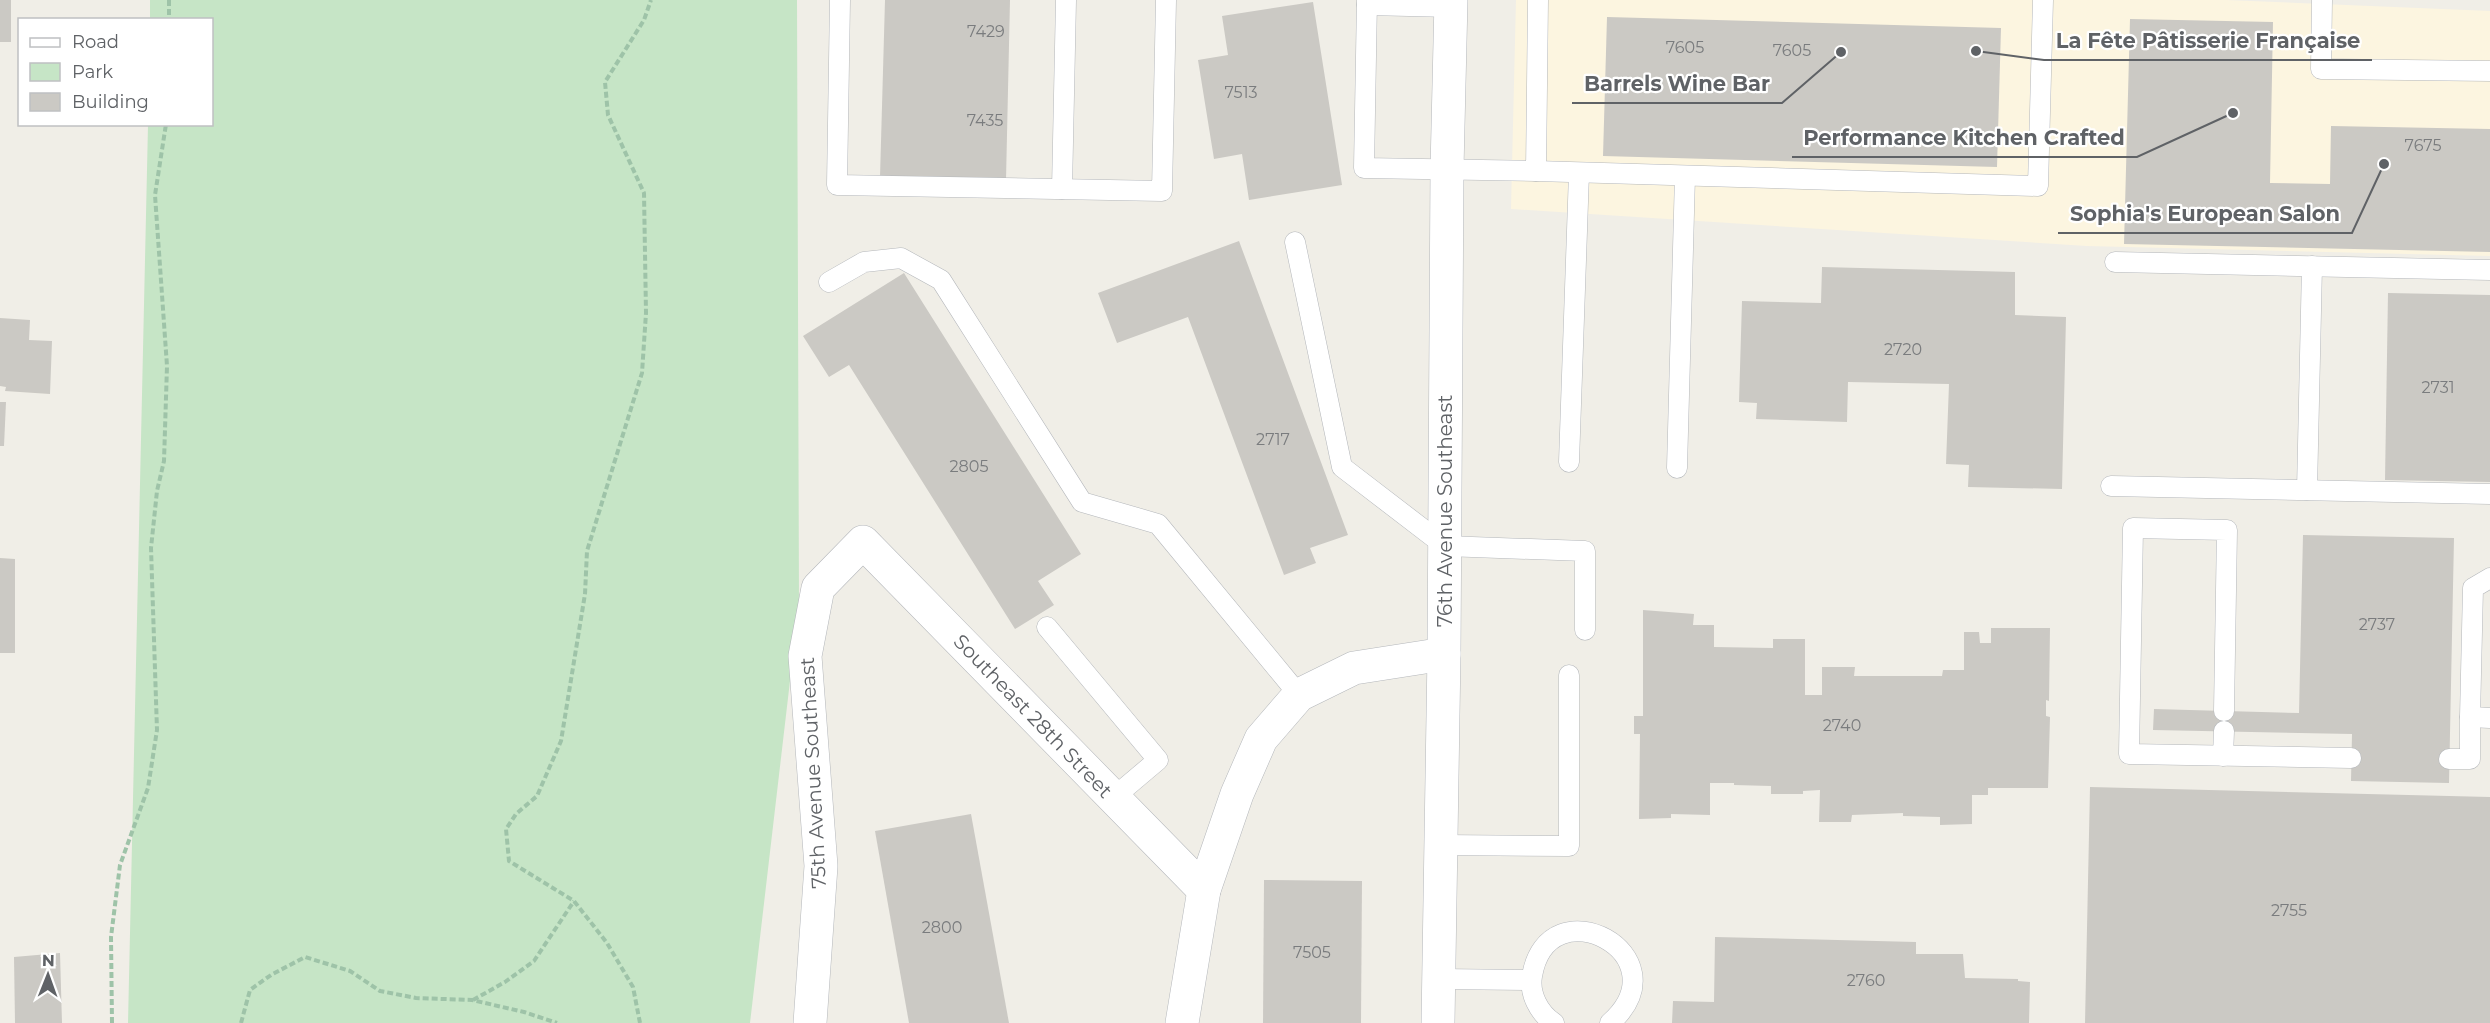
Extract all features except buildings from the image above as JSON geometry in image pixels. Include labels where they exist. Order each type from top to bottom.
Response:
[{"type":"street","name":"76th Avenue Southeast","points":[[1438,1023],[1444,654],[1447,169],[1451,3]]},
{"type":"street","name":"Southeast 28th Street","points":[[863,542],[1204,890]]},
{"type":"street","name":"75th Avenue Southeast","points":[[810,1023],[821,866],[805,656],[818,588],[863,542]]},
{"type":"street","points":[[1182,1023],[1204,890],[1237,794],[1261,739],[1299,695],[1354,668],[1444,654]]},
{"type":"lane","points":[[840,0],[837,185],[1162,191],[1166,0]]},
{"type":"lane","points":[[1062,189],[1066,0]]},
{"type":"lane","points":[[1536,171],[1538,0]]},
{"type":"lane","points":[[1451,3],[1367,2],[1364,168],[2038,186],[2043,0]]},
{"type":"lane","points":[[2322,0],[2321,69],[2490,71]]},
{"type":"lane","points":[[1569,462],[1579,173]]},
{"type":"lane","points":[[1677,468],[1685,176]]},
{"type":"lane","points":[[1295,242],[1342,467],[1445,546],[1585,550],[1585,630]]},
{"type":"lane","points":[[829,282],[864,262],[901,258],[941,280],[1082,502],[1158,524],[1299,695]]},
{"type":"lane","points":[[2115,262],[2490,270]]},
{"type":"lane","points":[[2307,490],[2312,266]]},
{"type":"lane","points":[[2110,486],[2490,494]]},
{"type":"lane","points":[[2224,711],[2228,530],[2133,528],[2129,754],[2351,758]]},
{"type":"lane","points":[[2449,759],[2470,759],[2480,717],[2473,588],[2490,578]]},
{"type":"lane","points":[[1047,627],[1158,760],[1113,798]]},
{"type":"lane","points":[[1441,845],[1569,846],[1569,675]]},
{"type":"lane","points":[[2223,756],[2224,731]]},
{"type":"lane","points":[[1554,1023],[1540,1010],[1533,996],[1531,980],[1534,963],[1543,948],[1557,938],[1573,932],[1590,931],[1607,937],[1620,948],[1629,963],[1632,981],[1630,997],[1622,1011],[1610,1023]]},
{"type":"lane","points":[[1439,979],[1531,980]]},
{"type":"path","points":[[169,0],[169,18]]},
{"type":"path","points":[[640,1023],[633,987],[607,943],[574,901],[509,861],[506,829],[516,814],[537,796],[561,741],[585,594],[587,551],[642,373],[646,313],[644,193],[608,115],[605,82],[644,20],[651,0]]},
{"type":"path","points":[[112,1023],[111,937],[120,865],[148,788],[157,730],[151,548],[157,492],[164,461],[167,366],[155,195],[166,126]]},
{"type":"path","points":[[472,1000],[505,982],[534,961],[574,901]]},
{"type":"path","points":[[241,1023],[250,990],[271,975],[305,957],[350,971],[380,991],[416,998],[472,1000],[524,1012],[557,1023]]},
{"type":"shaded area","points":[[1516,0],[2226,0],[2490,11],[2490,256],[2087,246],[1511,209]]},
{"type":"green space","points":[[150,0],[797,0],[799,604],[750,1023],[128,1023],[148,126],[213,126],[213,18],[150,18]]},
{"type":"place","name":"La Fête Pâtisserie Française","points":[[1976,51]]},
{"type":"place","name":"Barrels Wine Bar","points":[[1841,52]]},
{"type":"place","name":"Performance Kitchen Crafted","points":[[2233,113]]},
{"type":"place","name":"Sophia's European Salon","points":[[2384,164]]}]
